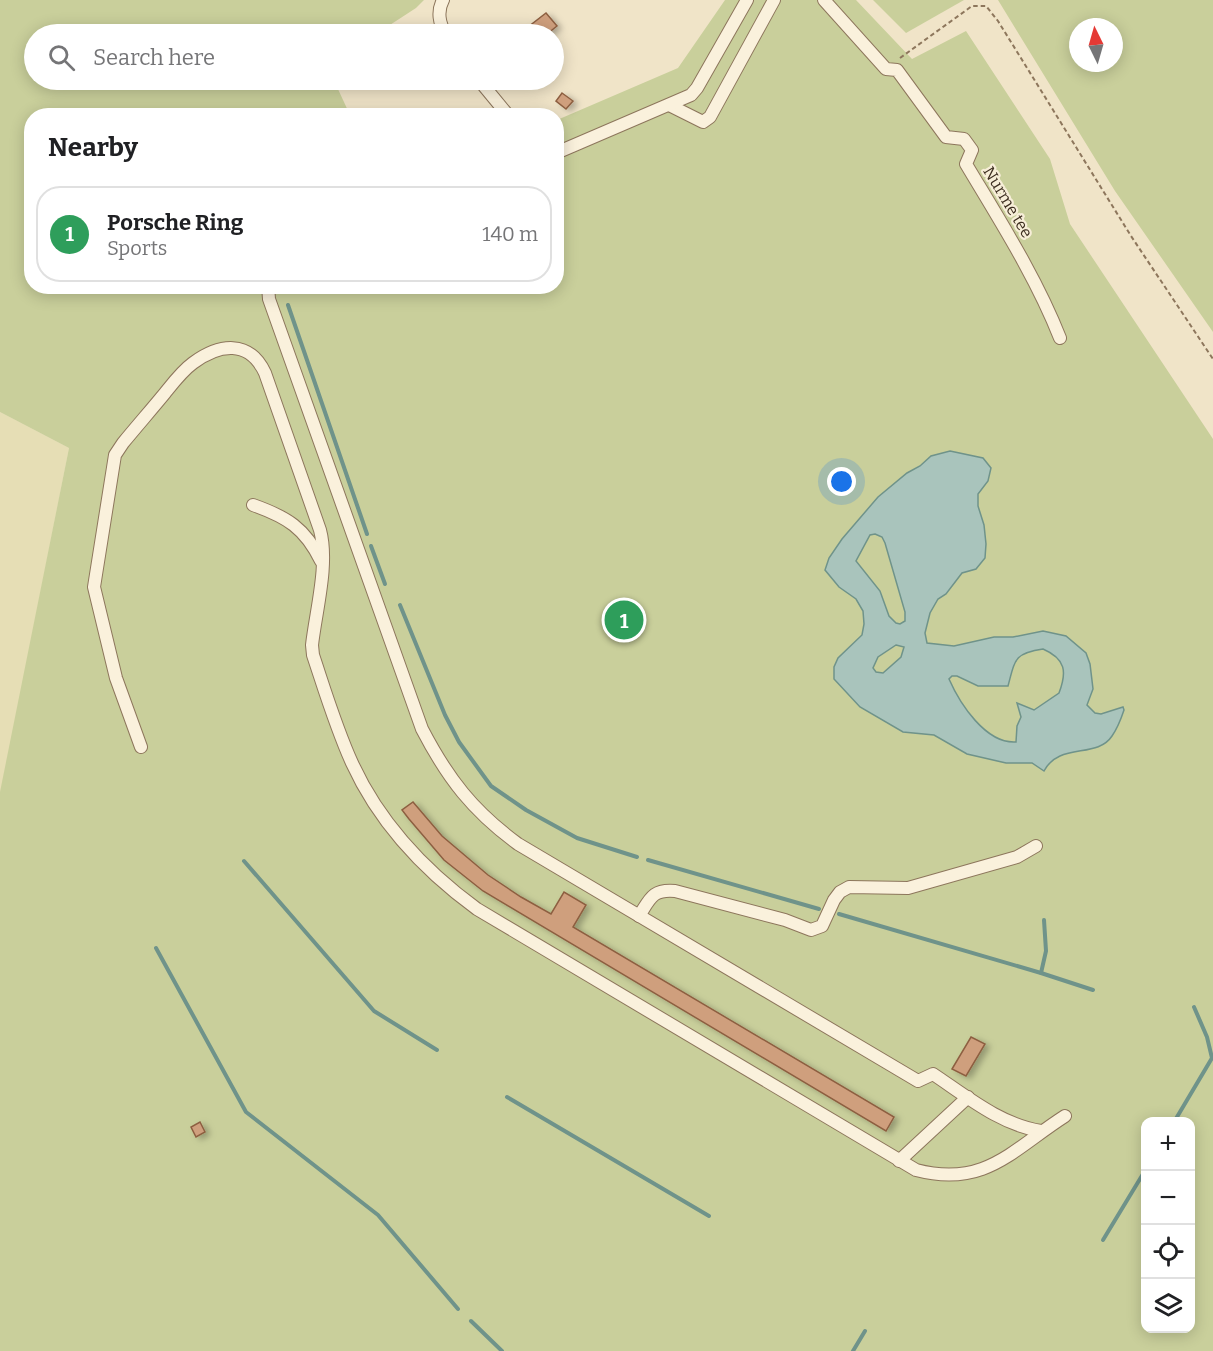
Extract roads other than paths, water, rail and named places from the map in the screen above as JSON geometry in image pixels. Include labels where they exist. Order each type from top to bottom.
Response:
[{"type":"lane","points":[[440,24],[440,4],[443,0]]},
{"type":"lane","points":[[564,150],[691,95],[747,0]]},
{"type":"lane","points":[[669,105],[703,122],[710,117],[774,0]]},
{"type":"lane","name":"Nurme tee","points":[[824,0],[885,69],[897,70],[946,137],[964,139],[972,150],[966,164],[1048,308],[1060,338]]},
{"type":"lane","points":[[487,90],[502,108]]},
{"type":"lane","points":[[269,294],[271,305],[422,729],[436,757],[453,782],[495,828],[518,844],[918,1081],[933,1074],[1001,1118],[1023,1129],[1041,1131]]},
{"type":"lane","points":[[141,747],[116,678],[97,603],[94,581],[115,455],[191,364],[206,354],[237,347],[249,351],[260,362],[320,530],[323,542],[322,565],[312,655],[352,763],[368,794],[398,837],[454,893],[477,909],[916,1170],[950,1176],[966,1175],[996,1163],[1065,1116]]},
{"type":"lane","points":[[253,506],[279,514],[295,525],[312,544],[322,565]]},
{"type":"lane","points":[[639,916],[656,892],[664,890],[785,920],[811,930],[822,926],[834,900],[840,892],[849,887],[908,888],[1017,857],[1036,846]]},
{"type":"lane","points":[[899,1161],[969,1097]]},
{"type":"water","points":[[950,451],[983,458],[991,468],[988,481],[978,494],[978,506],[984,525],[985,558],[976,569],[962,573],[946,594],[938,599],[930,613],[925,633],[927,643],[954,646],[994,637],[1013,637],[1043,631],[1066,636],[1086,653],[1090,664],[1093,689],[1087,705],[1095,713],[1101,714],[1123,707],[1124,710],[1117,727],[1105,743],[1059,757],[1051,762],[1044,771],[1032,763],[1006,763],[967,754],[934,735],[903,732],[860,707],[834,679],[834,667],[838,658],[862,635],[864,624],[863,611],[856,599],[839,587],[825,570],[829,558],[878,497],[931,456]],"holes":[[[875,534],[882,537],[885,543],[905,612],[905,621],[900,624],[889,616],[880,591],[856,561],[870,535]],[[896,645],[904,647],[901,657],[883,673],[876,672],[873,668],[878,657]],[[1043,649],[1060,662],[1064,672],[1059,693],[1034,710],[1017,703],[1021,717],[1017,726],[1016,742],[994,737],[975,721],[949,679],[957,676],[978,686],[1008,686],[1017,659]]]},
{"type":"waterway","points":[[288,305],[367,534]]},
{"type":"waterway","points":[[371,546],[385,584]]},
{"type":"waterway","points":[[400,605],[445,715],[459,742],[491,786],[526,810],[577,838],[637,857]]},
{"type":"waterway","points":[[648,860],[819,909]]},
{"type":"waterway","points":[[244,861],[374,1011],[437,1050]]},
{"type":"waterway","points":[[839,914],[1093,990]]},
{"type":"waterway","points":[[1041,973],[1046,951],[1044,920]]},
{"type":"waterway","points":[[156,948],[246,1112],[378,1215],[458,1309]]},
{"type":"waterway","points":[[1177,1117],[1212,1058],[1207,1037],[1194,1007]]},
{"type":"waterway","points":[[507,1097],[709,1216]]},
{"type":"waterway","points":[[1103,1240],[1145,1171]]},
{"type":"waterway","points":[[471,1321],[502,1351]]},
{"type":"waterway","points":[[853,1351],[865,1331]]},
{"type":"place","name":"Porsche Ring","points":[[624,620]]}]
